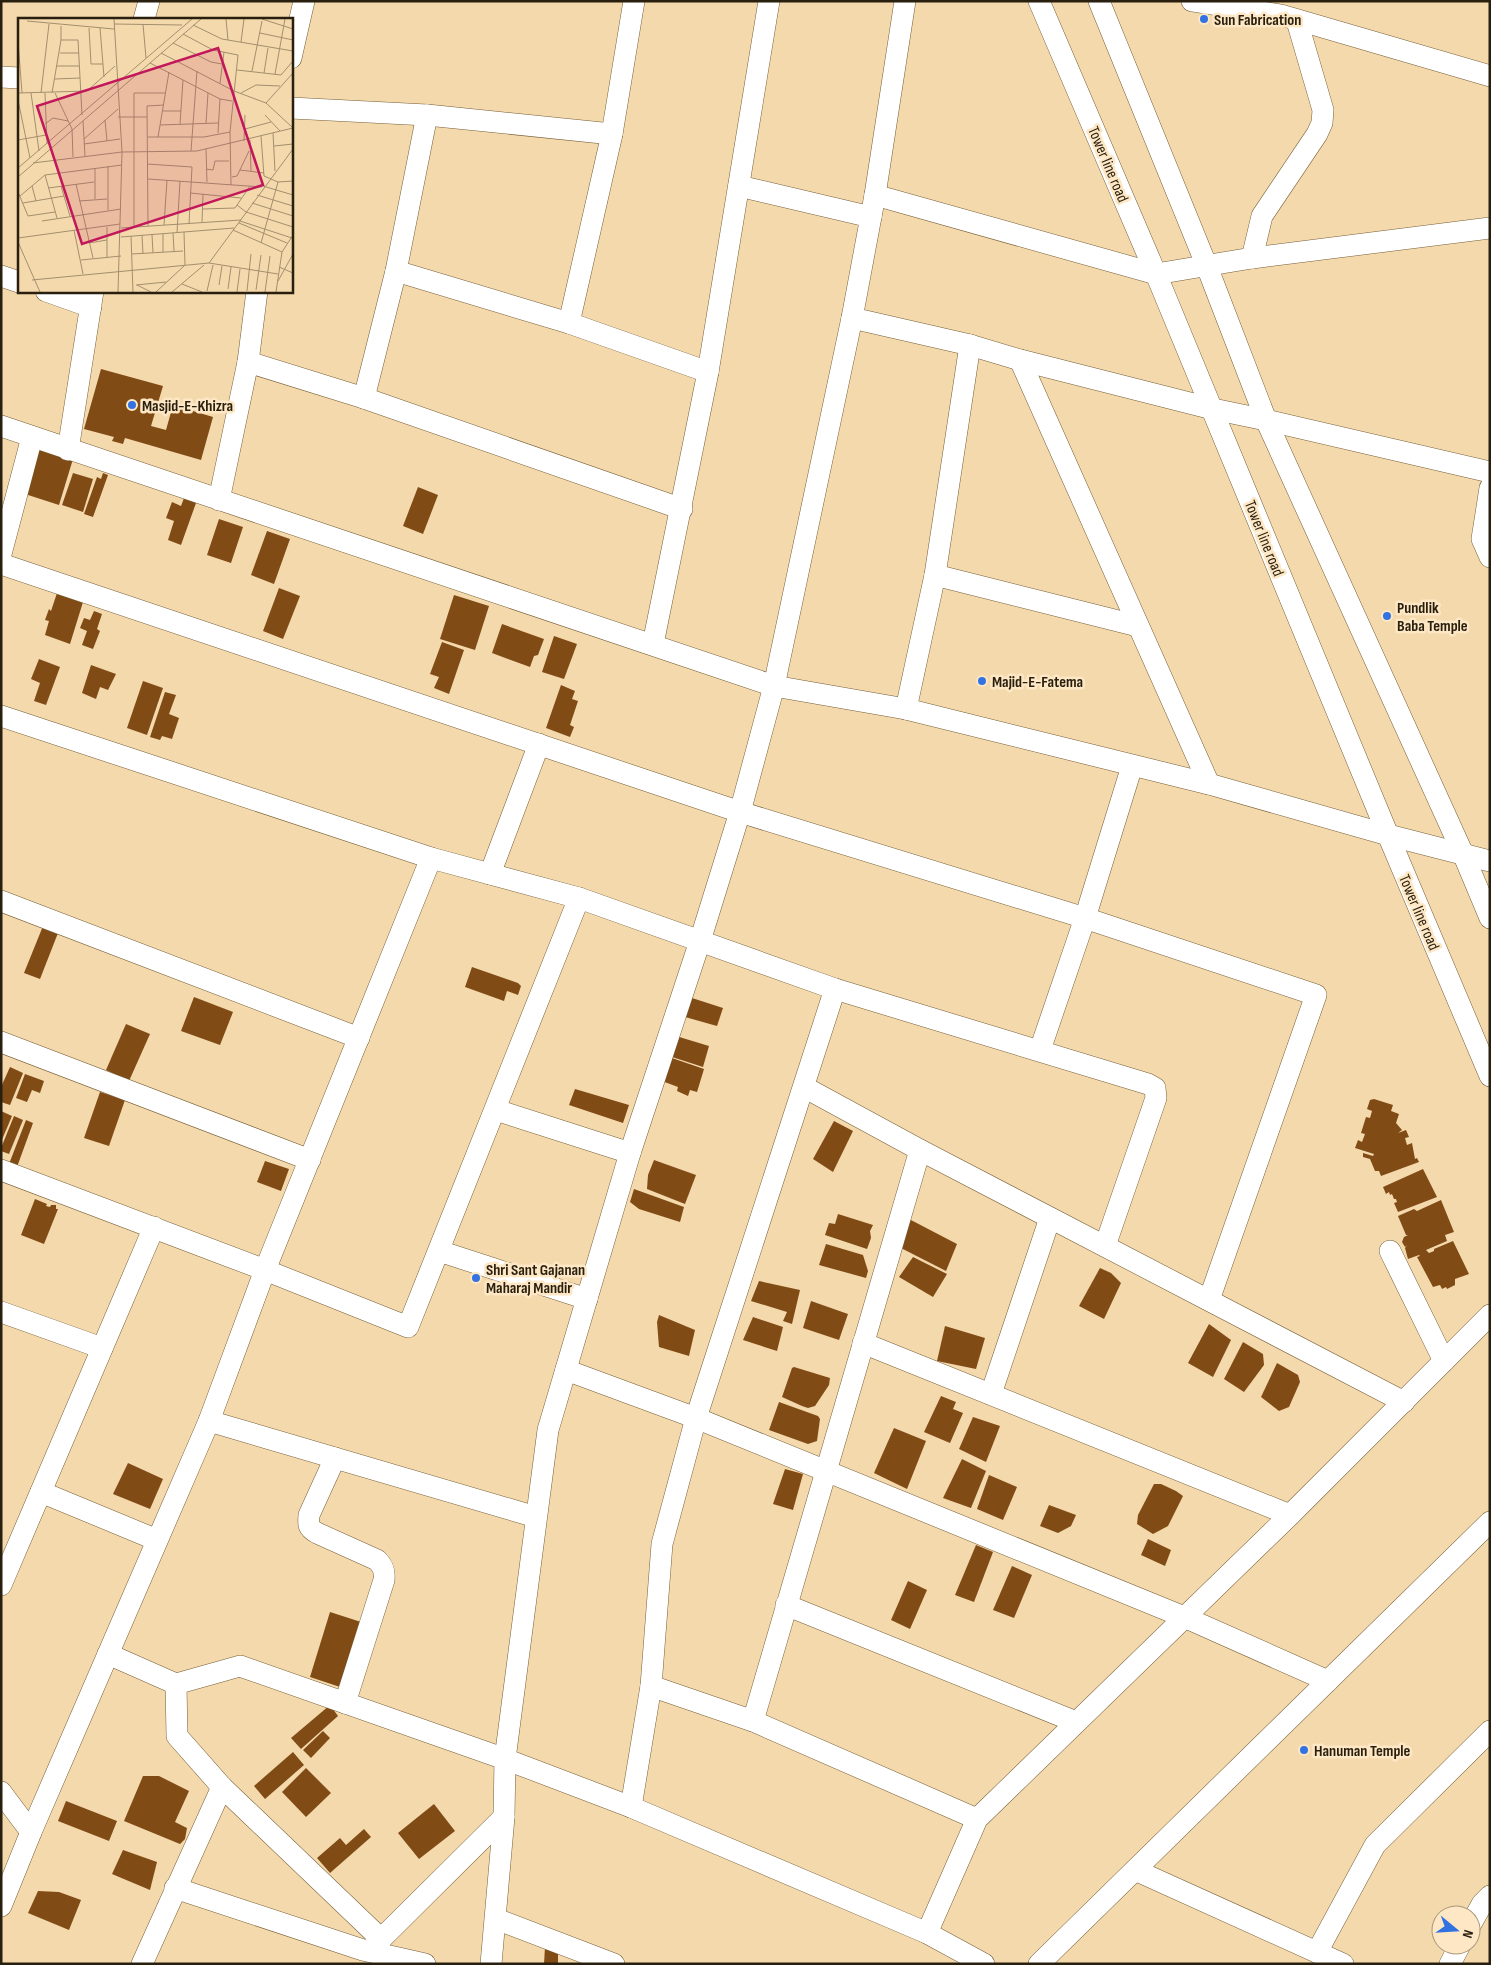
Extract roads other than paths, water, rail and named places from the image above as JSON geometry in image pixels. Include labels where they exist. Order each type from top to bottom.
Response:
[{"type":"street","points":[[144,18],[149,1]]},
{"type":"street","points":[[292,54],[304,1]]},
{"type":"street","points":[[569,323],[612,134],[634,1]]},
{"type":"street","points":[[653,644],[682,509],[708,372],[769,1]]},
{"type":"street","points":[[491,1964],[504,1817],[505,1759],[548,1430],[630,1153],[700,941],[740,812],[774,686],[852,318],[875,195],[905,1]]},
{"type":"street","name":"Tower line road","points":[[1039,1],[1156,274],[1388,835],[1490,1076]]},
{"type":"street","points":[[1099,1],[1206,264],[1266,420],[1464,856],[1490,918]]},
{"type":"street","points":[[1192,1],[1280,15],[1490,76]]},
{"type":"street","points":[[1252,258],[1262,216],[1317,134],[1322,123],[1324,110],[1297,20]]},
{"type":"street","points":[[1,77],[18,78]]},
{"type":"street","points":[[292,108],[427,115],[612,134]]},
{"type":"street","points":[[364,398],[396,271],[427,115]]},
{"type":"street","points":[[739,186],[871,217]]},
{"type":"street","points":[[875,195],[1156,274],[1206,264],[1490,228]]},
{"type":"street","points":[[396,271],[569,323],[708,372]]},
{"type":"street","points":[[1,276],[18,282]]},
{"type":"street","points":[[52,292],[92,299],[68,450]]},
{"type":"street","points":[[219,500],[248,362],[257,292]]},
{"type":"street","points":[[852,318],[970,345],[1020,360],[1212,409],[1490,472]]},
{"type":"street","points":[[906,710],[935,575],[970,345]]},
{"type":"street","points":[[1020,360],[1209,784]]},
{"type":"street","points":[[248,362],[364,398],[682,509]]},
{"type":"street","points":[[1,426],[774,686],[906,710],[1209,784],[1464,856],[1490,861]]},
{"type":"street","points":[[1,554],[32,438]]},
{"type":"street","points":[[1490,488],[1482,539],[1490,557]]},
{"type":"street","points":[[1,564],[740,812],[1085,918],[1316,995],[1209,1300]]},
{"type":"street","points":[[935,575],[1138,626]]},
{"type":"street","points":[[1,716],[431,858],[579,898],[835,989],[1148,1084],[1154,1088],[1156,1098],[1105,1246]]},
{"type":"street","points":[[490,874],[539,744]]},
{"type":"street","points":[[1040,1050],[1085,918],[1132,766]]},
{"type":"street","points":[[1,1906],[31,1832],[209,1421],[265,1270],[431,858]]},
{"type":"street","points":[[1,1170],[154,1227],[408,1327],[579,898]]},
{"type":"street","points":[[1,901],[360,1038]]},
{"type":"street","points":[[631,1807],[651,1686],[662,1544],[696,1418],[835,989]]},
{"type":"street","points":[[1,1042],[310,1160]]},
{"type":"street","points":[[804,1086],[920,1150],[1404,1402]]},
{"type":"street","points":[[496,1110],[630,1153]]},
{"type":"street","points":[[753,1722],[920,1150]]},
{"type":"street","points":[[991,1394],[1050,1218]]},
{"type":"street","points":[[1,1585],[154,1227]]},
{"type":"street","points":[[439,1250],[587,1299]]},
{"type":"street","points":[[1390,1251],[1444,1361]]},
{"type":"street","points":[[1,1312],[102,1348]]},
{"type":"street","points":[[927,1932],[977,1819],[1290,1515],[1490,1316]]},
{"type":"street","points":[[863,1343],[1290,1515]]},
{"type":"street","points":[[566,1370],[696,1418],[1184,1617],[1328,1681]]},
{"type":"street","points":[[209,1421],[536,1517]]},
{"type":"street","points":[[335,1458],[309,1516],[308,1525],[311,1530],[377,1560],[382,1565],[384,1571],[384,1580],[345,1703]]},
{"type":"street","points":[[41,1492],[157,1540]]},
{"type":"street","points":[[1039,1964],[1490,1522]]},
{"type":"street","points":[[786,1605],[1076,1722]]},
{"type":"street","points":[[108,1654],[176,1684],[240,1666],[505,1759],[631,1807],[927,1932],[984,1964]]},
{"type":"street","points":[[176,1684],[177,1736],[222,1787],[375,1945]]},
{"type":"street","points":[[651,1686],[753,1722],[977,1819]]},
{"type":"street","points":[[1317,1952],[1374,1845],[1490,1731]]},
{"type":"street","points":[[142,1964],[222,1787]]},
{"type":"street","points":[[1,1792],[31,1832]]},
{"type":"street","points":[[375,1945],[504,1817]]},
{"type":"street","points":[[1135,1870],[1343,1964]]},
{"type":"street","points":[[175,1888],[375,1945],[425,1964]]},
{"type":"street","points":[[1481,1906],[1490,1896]]},
{"type":"street","points":[[496,1919],[610,1963]]},
{"type":"place","name":"Sun Fabrication","points":[[1204,19]]},
{"type":"place","name":"Masjid-E-Khizra","points":[[132,405]]},
{"type":"place","name":"Pundlik Baba Temple","points":[[1387,616]]},
{"type":"place","name":"Majid-E-Fatema","points":[[982,681]]},
{"type":"place","name":"Shri Sant Gajanan Maharaj Mandir","points":[[476,1278]]},
{"type":"place","name":"Hanuman Temple","points":[[1304,1750]]}]
